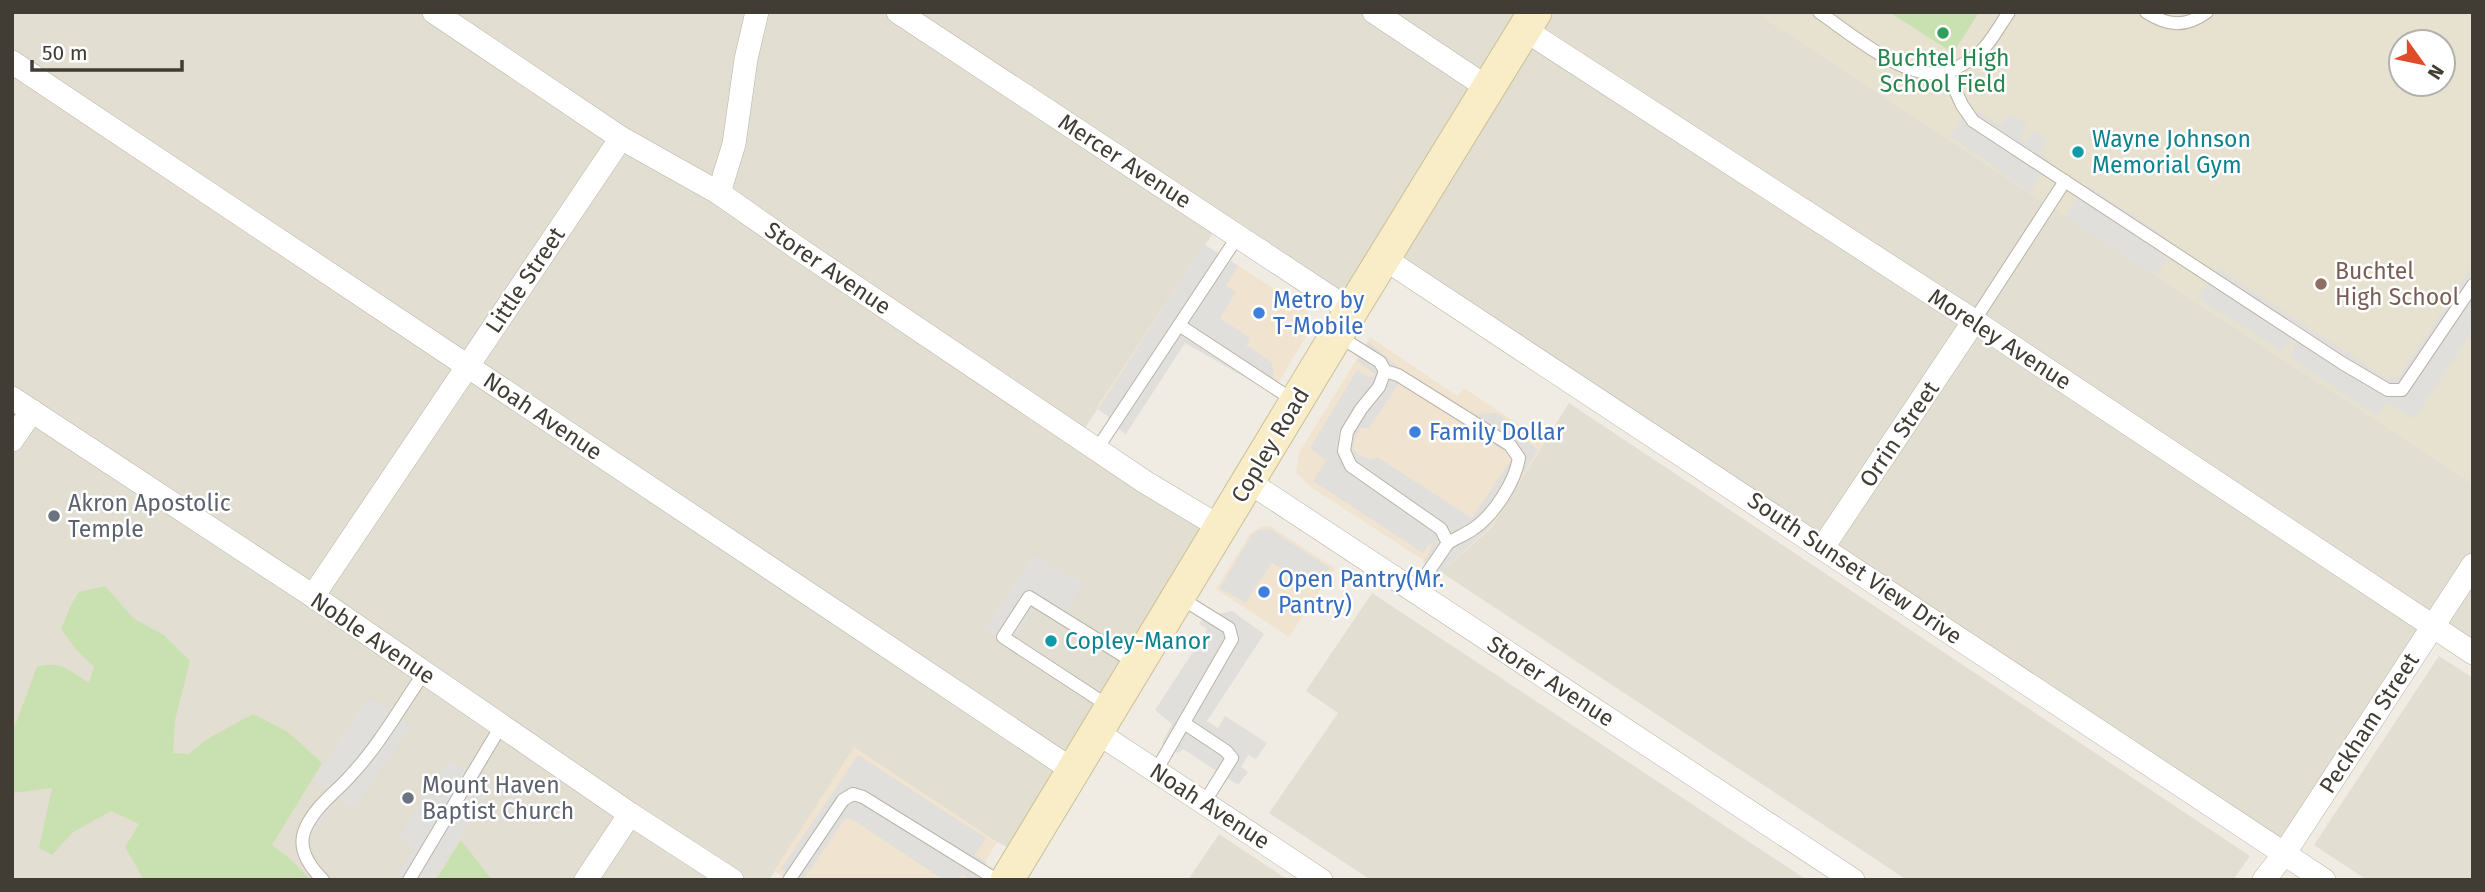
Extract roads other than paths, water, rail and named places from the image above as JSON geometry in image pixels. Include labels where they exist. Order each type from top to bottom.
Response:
[{"type":"main road","name":"Copley Road","points":[[1007,880],[1530,21]]},
{"type":"street","name":"Storer Avenue","points":[[434,12],[621,138],[719,193],[1145,482],[1220,527]]},
{"type":"street","points":[[719,193],[734,144],[746,59],[757,12]]},
{"type":"street","name":"Mercer Avenue","points":[[898,12],[1238,236],[1344,323]]},
{"type":"street","points":[[1374,12],[1488,88]]},
{"type":"street","name":"Moreley Avenue","points":[[1530,21],[2473,653]]},
{"type":"street","name":"Noah Avenue","points":[[12,62],[1074,771]]},
{"type":"street","name":"Little Street","points":[[313,596],[621,138]]},
{"type":"street","name":"South Sunset View Drive","points":[[1385,258],[2324,880]]},
{"type":"street","name":"Orrin Street","points":[[1823,547],[1974,321]]},
{"type":"street","name":"Noble Avenue","points":[[12,398],[313,596],[630,814],[732,880]]},
{"type":"street","points":[[12,440],[32,411]]},
{"type":"street","name":"Storer Avenue","points":[[1249,482],[1853,880]]},
{"type":"street","name":"Peckham Street","points":[[2264,880],[2284,854],[2473,565]]},
{"type":"street","name":"Noah Avenue","points":[[1105,721],[1156,771],[1321,880]]},
{"type":"street","points":[[586,880],[630,814]]},
{"type":"lane","points":[[1819,12],[1888,59],[1918,73],[1947,72],[1973,58],[2009,12]]},
{"type":"lane","points":[[2146,12],[2162,23],[2193,22],[2207,12]]},
{"type":"lane","points":[[1947,72],[1962,106],[1973,121],[2342,363],[2388,390],[2402,390],[2473,285]]},
{"type":"lane","points":[[1974,321],[2065,181]]},
{"type":"lane","points":[[1097,449],[1238,236]]},
{"type":"lane","points":[[1344,323],[1385,371],[1398,375],[1510,445],[1519,458],[1516,473],[1494,508],[1476,528],[1448,543],[1415,591]]},
{"type":"lane","points":[[1179,325],[1297,402]]},
{"type":"lane","points":[[1385,371],[1379,387],[1347,432],[1344,451],[1351,466],[1441,529],[1448,543]]},
{"type":"lane","points":[[1105,721],[1003,637],[1029,597],[1138,665]]},
{"type":"lane","points":[[1156,771],[1232,639],[1229,628],[1179,597]]},
{"type":"lane","points":[[323,880],[307,859],[303,847],[304,833],[327,798],[352,775],[365,758],[424,673]]},
{"type":"lane","points":[[1184,723],[1226,751],[1232,758],[1205,803]]},
{"type":"lane","points":[[409,880],[501,726]]},
{"type":"lane","points":[[789,880],[843,800],[853,794],[863,797],[997,880]]},
{"type":"place","name":"Buchtel High School Field","points":[[1943,33]]},
{"type":"place","name":"Wayne Johnson Memorial Gym","points":[[2078,152]]},
{"type":"place","name":"Buchtel High School","points":[[2321,284]]},
{"type":"place","name":"Metro by T-Mobile","points":[[1259,313]]},
{"type":"place","name":"Family Dollar","points":[[1415,432]]},
{"type":"place","name":"Akron Apostolic Temple","points":[[54,516]]},
{"type":"place","name":"Open Pantry(Mr. Pantry)","points":[[1264,592]]},
{"type":"place","name":"Copley-Manor","points":[[1051,641]]},
{"type":"place","name":"Mount Haven Baptist Church","points":[[408,798]]}]
